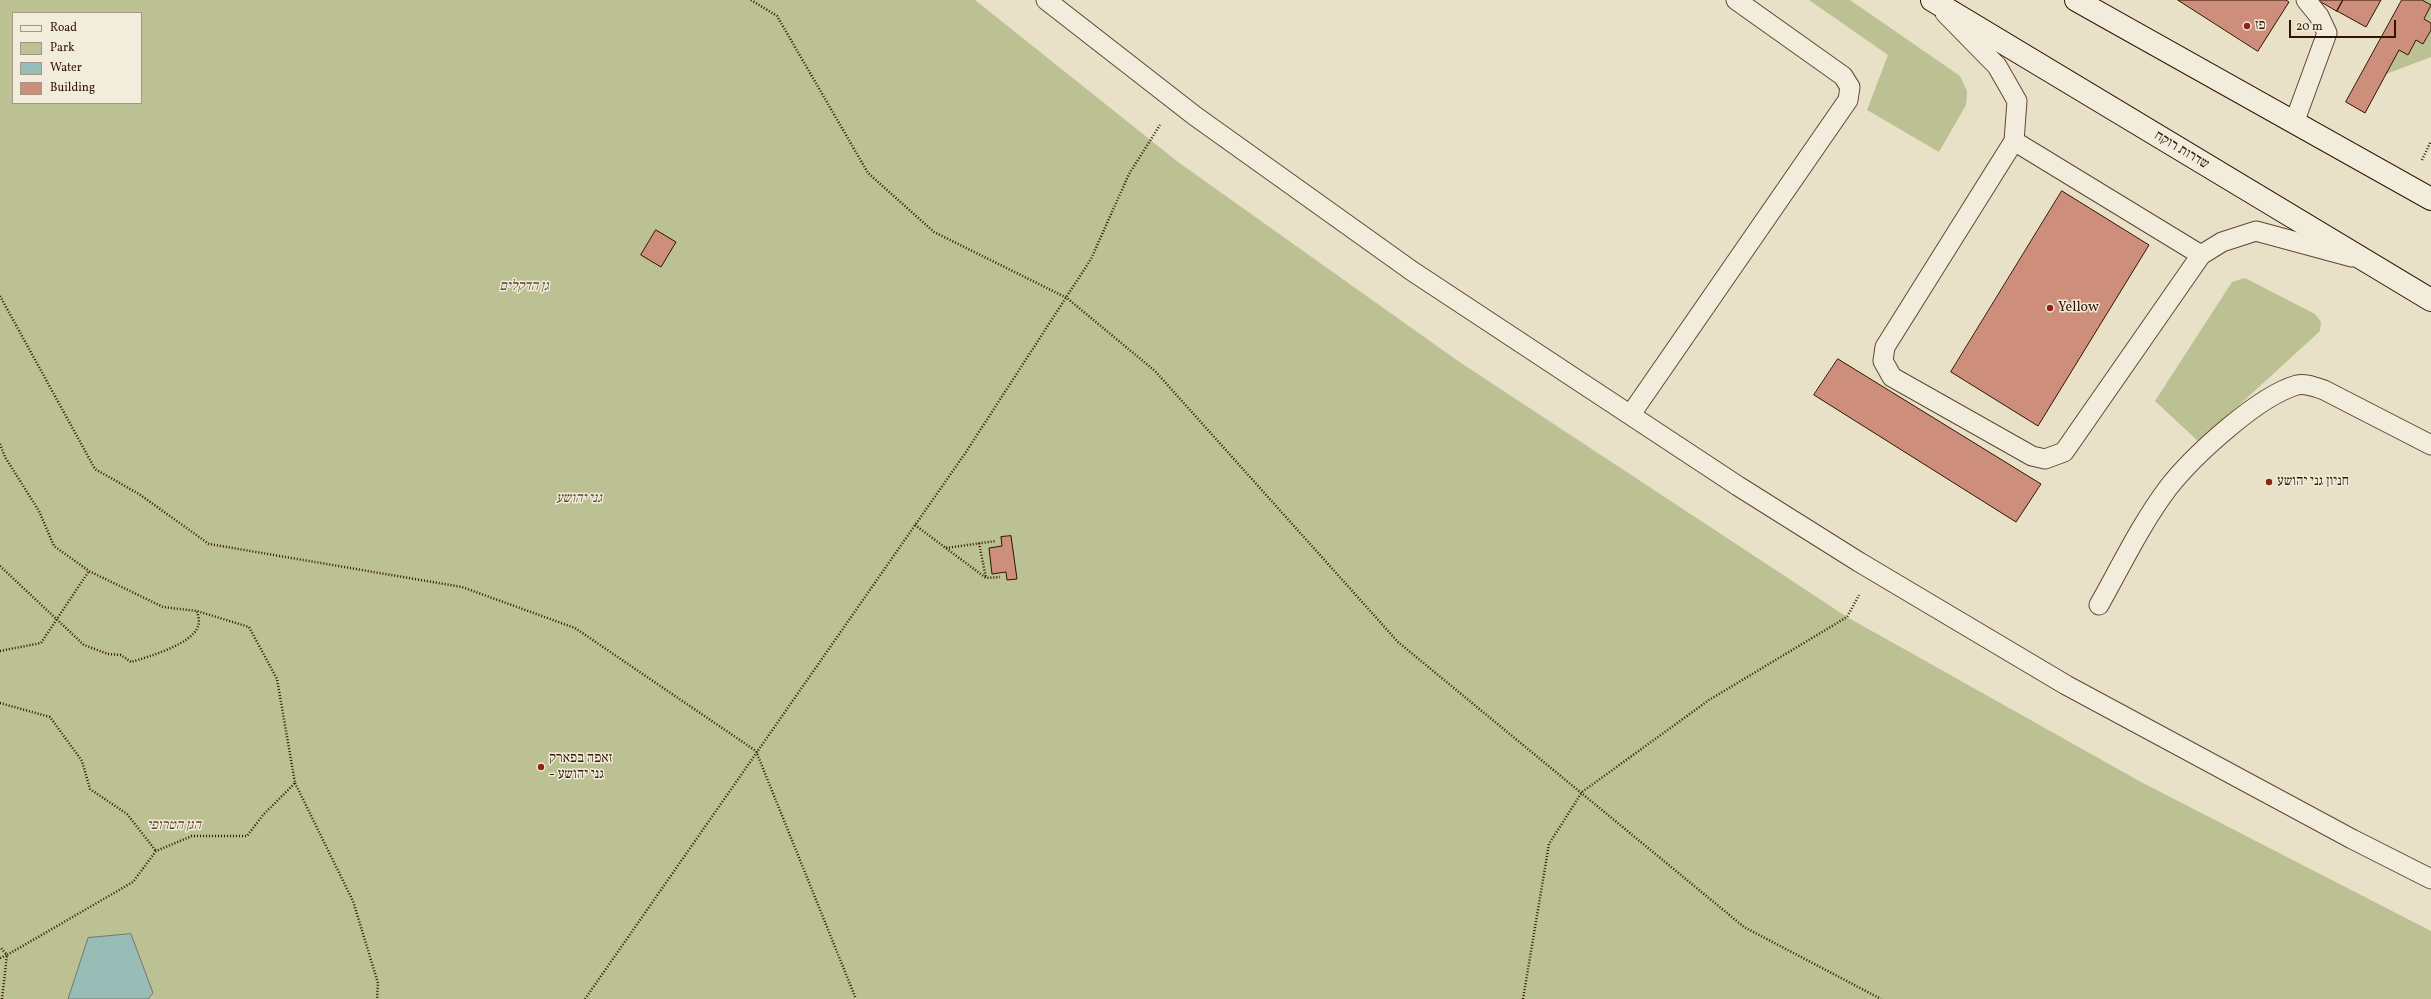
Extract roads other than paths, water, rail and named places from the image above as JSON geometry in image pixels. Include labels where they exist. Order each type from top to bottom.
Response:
[{"type":"main road","name":"שדרות רוקח","points":[[1932,0],[2360,259],[2431,300]]},
{"type":"main road","points":[[2085,2],[2294,123],[2431,199]]},
{"type":"lane","points":[[1046,0],[1175,101],[1412,271],[1738,486],[1872,570],[2066,685],[2345,836],[2431,879]]},
{"type":"lane","points":[[1631,414],[1848,100],[1850,87],[1843,76],[1736,0]]},
{"type":"lane","points":[[1932,0],[1997,66],[2017,101],[2014,141],[1885,347],[1883,361],[1892,377],[2032,456],[2045,459],[2064,452],[2201,255],[2222,242],[2256,231],[2360,259]]},
{"type":"lane","points":[[2294,123],[2327,33],[2319,16],[2306,0]]},
{"type":"lane","points":[[2014,141],[2201,255]]},
{"type":"lane","points":[[2099,606],[2153,510],[2168,488],[2188,465],[2228,428],[2283,391],[2298,385],[2310,385],[2324,390],[2431,445]]},
{"type":"water","points":[[131,934],[153,993],[148,999],[68,999],[88,938]]},
{"type":"place","name":"פז","points":[[2247,26]]},
{"type":"place","name":"Yellow","points":[[2050,308]]},
{"type":"place","name":"חניון גני יהושע","points":[[2269,482]]},
{"type":"place","name":"זאפה בפארק - גני יהושע","points":[[541,767]]},
{"type":"park label","name":"גן הדקלים","points":[[524,287]]},
{"type":"park label","name":"גני יהושע","points":[[579,499]]},
{"type":"park label","name":"הגן הטרופי","points":[[174,826]]}]
